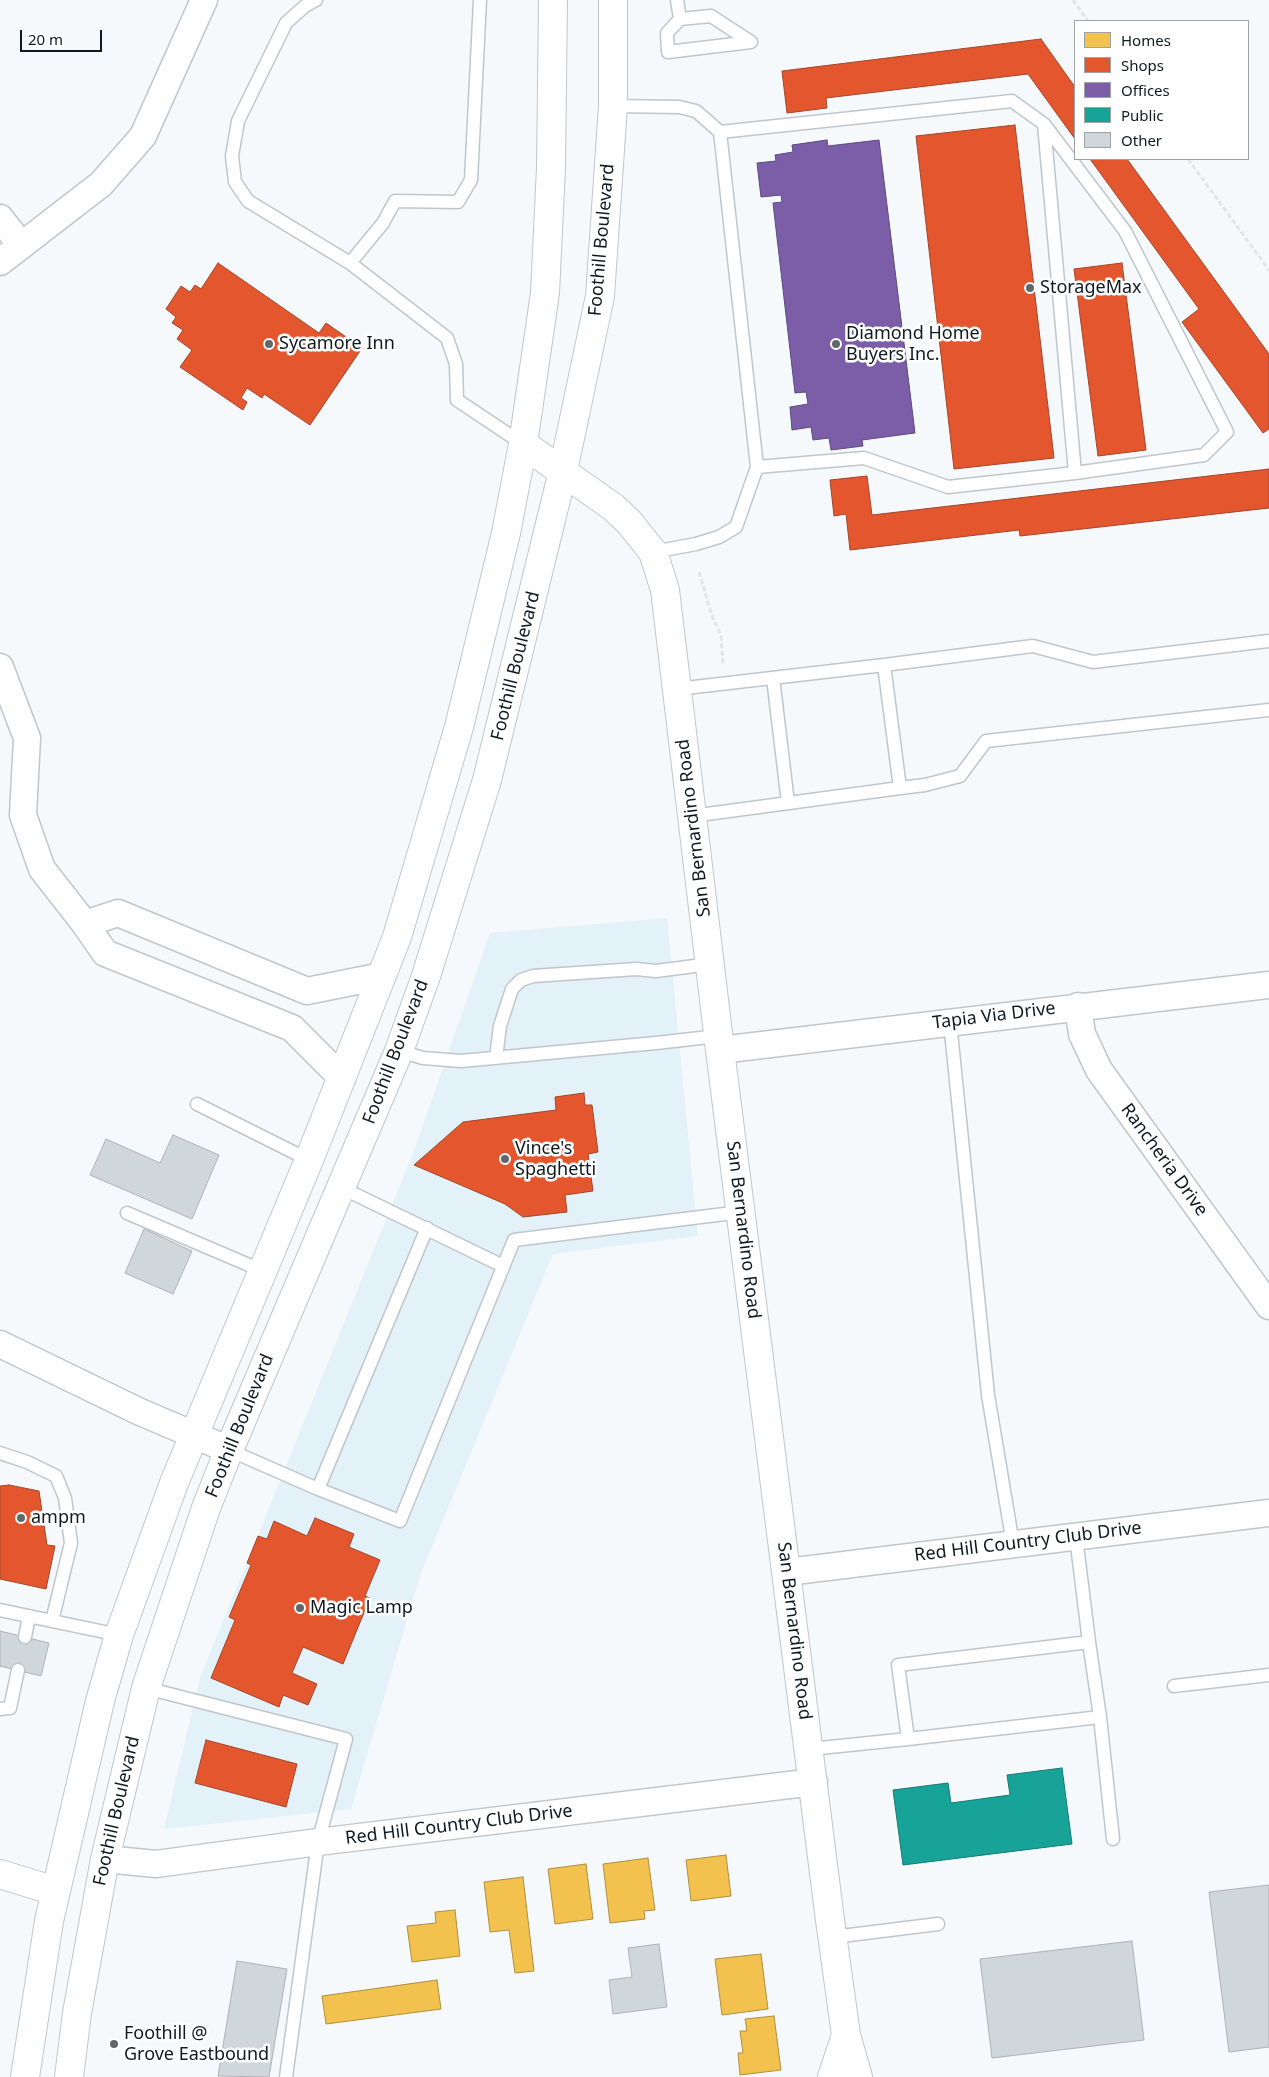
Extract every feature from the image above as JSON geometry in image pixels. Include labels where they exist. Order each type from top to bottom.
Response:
[{"type":"main road","points":[[25,2077],[49,1921],[100,1701],[119,1635],[174,1483],[309,1160],[397,937],[459,727],[506,533],[523,444],[545,293],[551,168],[553,0]]},
{"type":"main road","name":"Foothill Boulevard","points":[[69,2077],[76,2013],[105,1859],[146,1688],[206,1508],[229,1450],[399,1051],[426,976],[487,780],[563,471],[600,296],[614,106],[613,0]]},
{"type":"main road","name":"San Bernardino Road","points":[[523,444],[613,507],[630,522],[653,552],[666,590],[719,1043],[833,1937],[846,2035],[858,2077]]},
{"type":"main road","points":[[0,1874],[56,1891]]},
{"type":"main road","points":[[832,2077],[846,2035]]},
{"type":"street","points":[[0,262],[101,184],[142,136],[204,0]]},
{"type":"street","points":[[0,218],[21,245]]},
{"type":"street","points":[[0,667],[27,738],[23,815],[42,869],[105,953],[292,1028],[342,1078]]},
{"type":"street","points":[[85,924],[118,913],[307,991],[382,976]]},
{"type":"street","points":[[140,966],[155,928]]},
{"type":"street","name":"Tapia Via Drive","points":[[719,1043],[950,1022],[1269,985]]},
{"type":"street","points":[[292,1028],[307,991]]},
{"type":"street","name":"Rancheria Drive","points":[[1078,1006],[1082,1034],[1099,1070],[1269,1306]]},
{"type":"street","points":[[0,1344],[138,1411],[229,1450]]},
{"type":"street","name":"Red Hill Country Club Drive","points":[[787,1572],[1269,1513]]},
{"type":"street","name":"Red Hill Country Club Drive","points":[[105,1859],[156,1864],[318,1842],[814,1782]]},
{"type":"lane","points":[[316,0],[305,6],[286,24],[238,121],[232,156],[235,182],[248,201],[350,263],[447,338],[456,364],[457,400],[523,444]]},
{"type":"lane","points":[[350,263],[383,223],[395,201],[458,202],[471,180],[480,0]]},
{"type":"lane","points":[[677,0],[680,19]]},
{"type":"lane","points":[[711,16],[751,42],[668,52],[666,33],[680,19],[711,16]]},
{"type":"lane","points":[[720,132],[1012,101],[1044,124],[1125,231],[1227,432],[1204,455],[948,488],[864,458],[757,467]]},
{"type":"lane","points":[[614,106],[679,107],[696,111],[720,132],[757,467],[736,527],[719,537],[696,544],[653,552]]},
{"type":"lane","points":[[1044,124],[1075,473]]},
{"type":"lane","points":[[677,689],[1033,646],[1092,662],[1269,641]]},
{"type":"lane","points":[[884,665],[900,788]]},
{"type":"lane","points":[[773,678],[788,803]]},
{"type":"lane","points":[[692,816],[925,786],[960,776],[986,741],[1269,710]]},
{"type":"lane","points":[[496,1058],[500,1026],[512,988],[521,980],[533,976],[636,969],[656,971],[710,964]]},
{"type":"lane","points":[[950,1022],[988,1395],[1013,1544]]},
{"type":"lane","points":[[399,1051],[423,1058],[460,1061],[719,1043]]},
{"type":"lane","points":[[197,1104],[309,1160]]},
{"type":"lane","points":[[342,1188],[503,1266]]},
{"type":"lane","points":[[229,1450],[400,1522],[514,1240],[741,1212]]},
{"type":"lane","points":[[127,1213],[263,1271]]},
{"type":"lane","points":[[318,1489],[426,1228]]},
{"type":"lane","points":[[0,1453],[27,1462],[56,1476],[65,1498],[71,1542],[52,1621]]},
{"type":"lane","points":[[1076,1536],[1100,1717],[1113,1839]]},
{"type":"lane","points":[[0,1610],[119,1635]]},
{"type":"lane","points":[[25,1637],[29,1616]]},
{"type":"lane","points":[[908,1739],[898,1665],[1089,1642]]},
{"type":"lane","points":[[0,1709],[10,1708],[18,1670]]},
{"type":"lane","points":[[1174,1686],[1269,1675]]},
{"type":"lane","points":[[146,1688],[346,1738],[318,1842],[286,2077]]},
{"type":"lane","points":[[810,1749],[1100,1717]]},
{"type":"lane","points":[[833,1937],[938,1924]]},
{"type":"path","points":[[1073,0],[1087,20]]},
{"type":"path","points":[[1189,160],[1269,270]]},
{"type":"path","points":[[699,572],[712,616],[722,635],[724,668]]},
{"type":"shaded area","points":[[667,918],[698,1236],[553,1254],[420,1576],[351,1809],[164,1829],[200,1678],[415,1148],[490,933]]},
{"type":"building: Homes","points":[[726,1855],[731,1896],[691,1901],[686,1860]]},
{"type":"building: Homes","points":[[648,1858],[655,1910],[644,1911],[645,1919],[610,1923],[603,1864]]},
{"type":"building: Homes","points":[[586,1864],[593,1919],[555,1924],[548,1869]]},
{"type":"building: Homes","points":[[523,1877],[534,1971],[515,1973],[509,1930],[490,1932],[484,1882]]},
{"type":"building: Homes","points":[[455,1910],[460,1956],[412,1962],[407,1926],[436,1923],[435,1912]]},
{"type":"building: Homes","points":[[761,1954],[768,2009],[722,2015],[715,1959]]},
{"type":"building: Homes","points":[[437,1980],[441,2009],[326,2024],[322,1996]]},
{"type":"building: Homes","points":[[774,2016],[781,2070],[740,2075],[738,2053],[743,2053],[740,2031],[747,2031],[745,2019]]},
{"type":"building: Shops","points":[[1041,39],[1074,86],[1074,138],[1028,74],[826,98],[827,108],[787,113],[782,71]]},
{"type":"building: Shops","points":[[1015,125],[1054,458],[954,469],[916,136]]},
{"type":"building: Shops","points":[[1091,160],[1128,160],[1269,354],[1269,429],[1263,433],[1182,322],[1199,309]]},
{"type":"building: Shops","points":[[218,263],[319,333],[326,323],[362,348],[310,425],[264,394],[262,398],[247,388],[241,398],[247,402],[243,410],[180,367],[192,350],[177,339],[183,330],[172,323],[176,317],[166,309],[181,286],[190,292],[195,285],[201,289]]},
{"type":"building: Shops","points":[[1122,263],[1146,450],[1098,456],[1074,269]]},
{"type":"building: Shops","points":[[1269,469],[1269,508],[1020,536],[1019,530],[850,550],[846,514],[834,516],[830,480],[867,476],[872,515]]},
{"type":"building: Shops","name":"Vince's Spaghetti","points":[[584,1093],[585,1105],[592,1105],[598,1152],[588,1154],[593,1191],[565,1195],[567,1212],[523,1217],[505,1204],[414,1165],[463,1122],[556,1110],[555,1097]]},
{"type":"building: Shops","name":"ampm","points":[[9,1485],[39,1491],[47,1545],[55,1546],[46,1589],[0,1579],[0,1486]]},
{"type":"building: Shops","name":"Magic Lamp","points":[[315,1518],[354,1534],[349,1547],[380,1560],[365,1596],[370,1598],[343,1664],[303,1647],[292,1673],[317,1684],[308,1705],[283,1695],[279,1707],[211,1678],[235,1620],[229,1617],[251,1565],[247,1563],[258,1536],[267,1539],[274,1521],[307,1536]]},
{"type":"building: Shops","points":[[206,1740],[297,1764],[286,1807],[195,1783]]},
{"type":"building: Offices","points":[[827,140],[828,146],[879,140],[915,433],[862,440],[863,446],[831,450],[829,438],[813,440],[811,427],[792,430],[790,407],[808,404],[806,392],[795,393],[773,203],[782,202],[781,195],[761,197],[757,163],[776,161],[775,155],[793,152],[792,145]]},
{"type":"building: Public","points":[[1062,1768],[1072,1844],[903,1865],[893,1790],[948,1783],[951,1803],[1010,1795],[1007,1775]]},
{"type":"building: Other","points":[[173,1135],[219,1155],[192,1219],[90,1175],[106,1139],[160,1163]]},
{"type":"building: Other","points":[[144,1229],[192,1251],[173,1294],[125,1273]]},
{"type":"building: Other","points":[[0,1631],[49,1643],[41,1676],[0,1666]]},
{"type":"building: Other","points":[[1269,1885],[1269,2047],[1229,2052],[1209,1892]]},
{"type":"building: Other","points":[[1132,1941],[1144,2040],[992,2058],[980,1959]]},
{"type":"building: Other","points":[[659,1944],[667,2007],[613,2014],[609,1980],[632,1977],[628,1948]]},
{"type":"building: Other","points":[[237,1961],[287,1969],[269,2077],[218,2076]]},
{"type":"place","name":"StorageMax","points":[[1030,288]]},
{"type":"place","name":"Sycamore Inn","points":[[269,344]]},
{"type":"place","name":"Diamond Home Buyers Inc.","points":[[836,344]]},
{"type":"place","name":"Vince's Spaghetti","points":[[505,1159]]},
{"type":"place","name":"ampm","points":[[21,1518]]},
{"type":"place","name":"Magic Lamp","points":[[300,1608]]},
{"type":"place","name":"Foothill @ Grove Eastbound","points":[[114,2044]]}]
